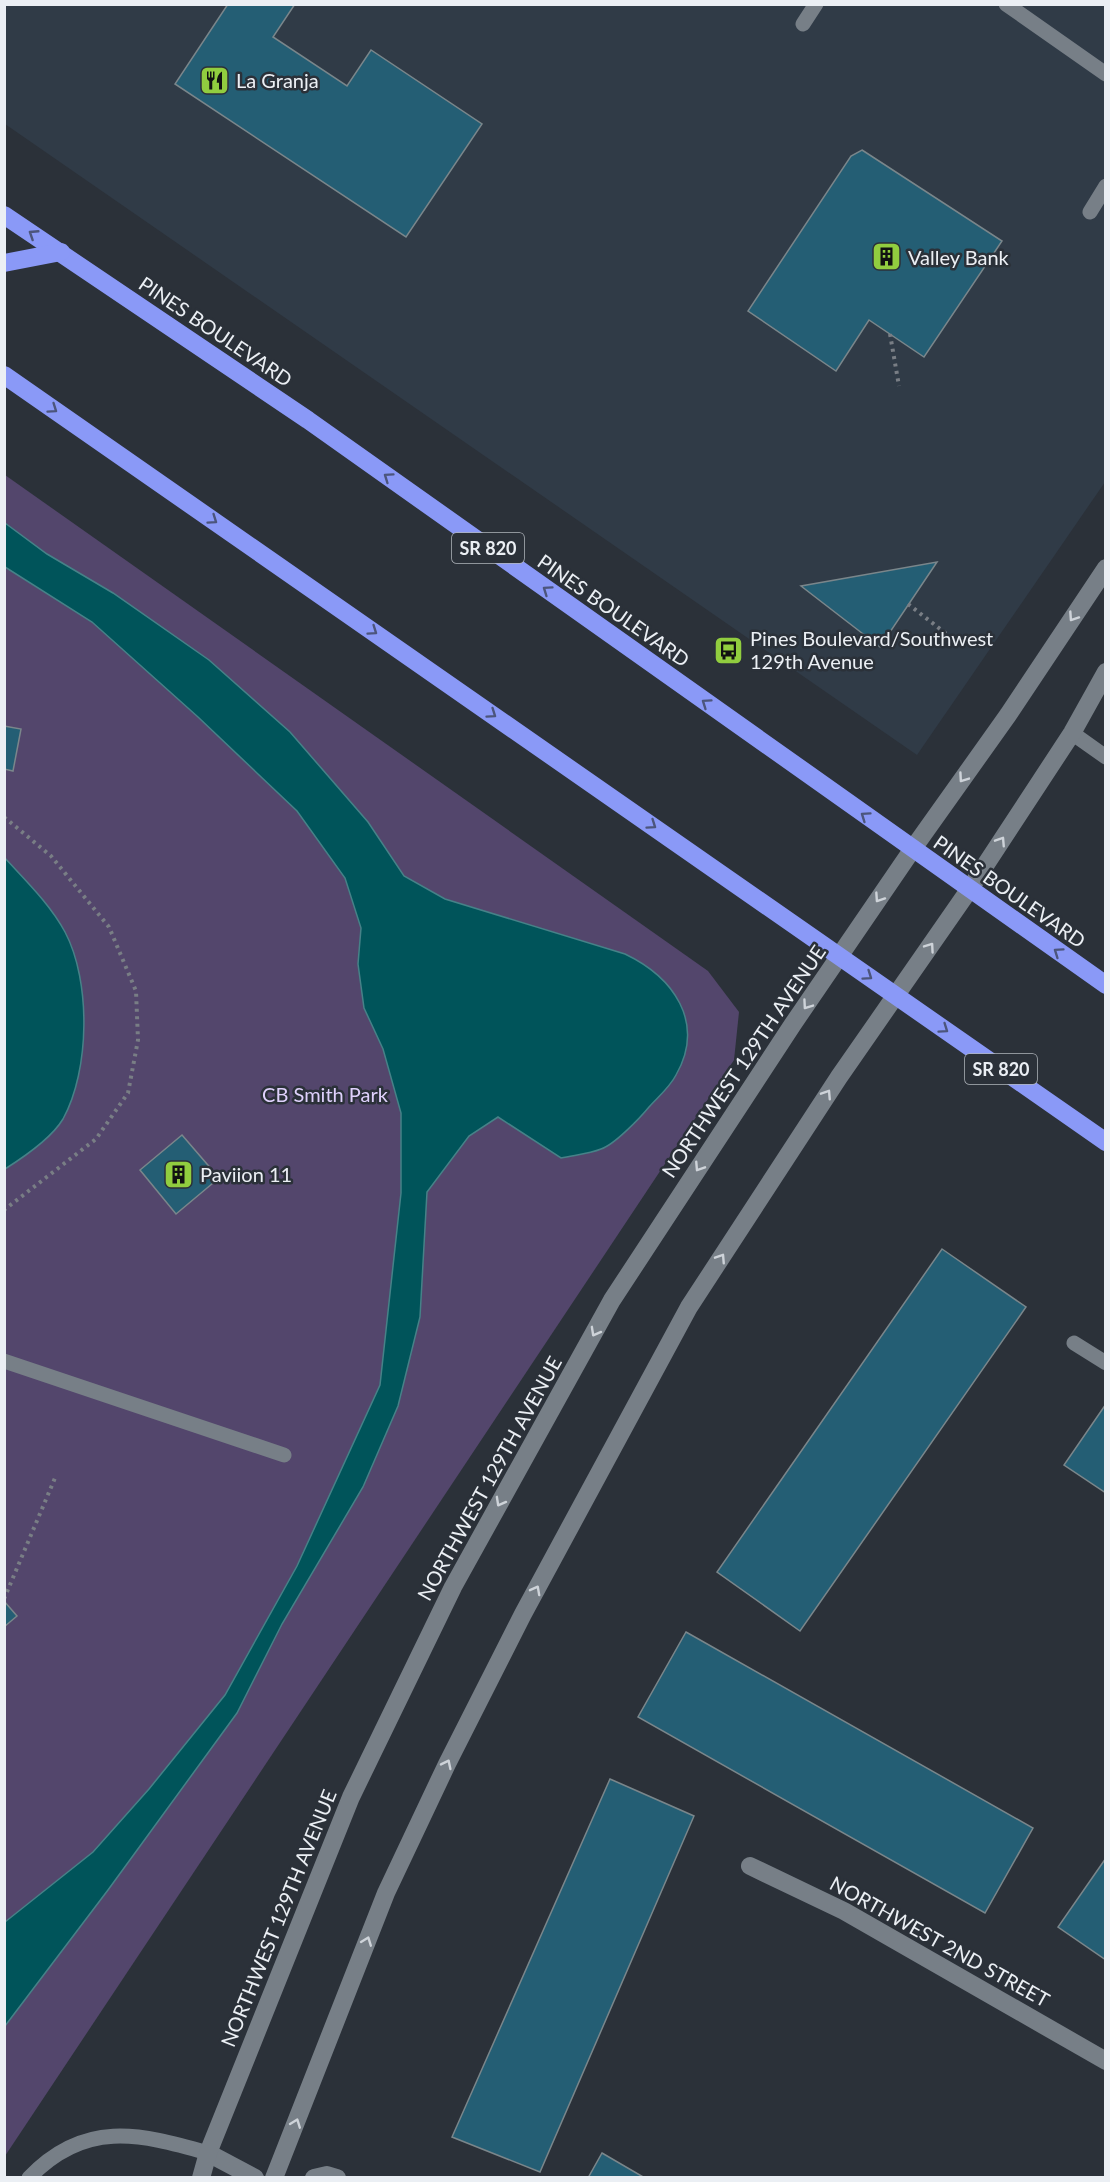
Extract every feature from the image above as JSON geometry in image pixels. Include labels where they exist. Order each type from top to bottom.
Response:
[{"type":"highway","name":"PINES BOULEVARD","points":[[4,215],[308,420],[1106,986]]},
{"type":"highway","points":[[4,263],[61,252]]},
{"type":"highway","name":"SR 820","points":[[4,375],[1106,1142]]},
{"type":"street","name":"NORTHWEST 129TH AVENUE","points":[[201,2178],[208,2153],[351,1797],[453,1587],[612,1300],[912,850],[1008,715],[1106,568]]},
{"type":"street","points":[[274,2178],[386,1893],[447,1764],[523,1614],[689,1307],[838,1077],[969,890],[1072,733],[1106,672]]},
{"type":"street","name":"NORTHWEST 2ND STREET","points":[[750,1866],[844,1911],[1106,2061]]},
{"type":"street","points":[[208,2153],[255,2178]]},
{"type":"street","points":[[314,2178],[327,2175],[337,2178]]},
{"type":"lane","points":[[803,24],[816,4]]},
{"type":"lane","points":[[1006,4],[1106,74]]},
{"type":"lane","points":[[1090,212],[1106,186]]},
{"type":"lane","points":[[1072,733],[1106,757]]},
{"type":"lane","points":[[1074,1343],[1106,1363]]},
{"type":"lane","points":[[4,1361],[284,1455]]},
{"type":"lane","points":[[29,2178],[48,2158],[84,2142],[112,2134],[155,2138],[208,2153]]},
{"type":"path","points":[[890,334],[899,386]]},
{"type":"path","points":[[908,604],[953,639]]},
{"type":"path","points":[[4,817],[51,856],[109,927],[136,991],[138,1040],[128,1093],[96,1139],[4,1210]]},
{"type":"path","points":[[4,1599],[55,1478]]},
{"type":"shaded area","points":[[5,5],[1105,5],[1105,482],[917,755],[5,124]]},
{"type":"green space","name":"CB Smith Park","points":[[5,475],[708,971],[739,1012],[734,1060],[5,2156]]},
{"type":"water","points":[[5,523],[47,554],[113,593],[209,660],[290,732],[368,822],[404,876],[445,899],[625,954],[657,975],[670,988],[680,1003],[686,1019],[687,1037],[684,1056],[671,1084],[620,1137],[606,1146],[592,1152],[561,1158],[498,1117],[469,1136],[427,1192],[420,1317],[398,1406],[363,1487],[282,1624],[237,1713],[5,2026],[5,1922],[93,1852],[149,1789],[225,1695],[297,1566],[380,1385],[401,1193],[401,1113],[383,1049],[364,1008],[358,964],[361,928],[345,878],[297,811],[198,717],[92,622],[5,567]]},
{"type":"water","points":[[4,857],[45,902],[65,932],[79,975],[84,1026],[78,1076],[72,1099],[63,1119],[29,1153],[5,1169]]},
{"type":"building","points":[[228,4],[295,4],[273,37],[347,86],[371,50],[482,124],[406,237],[175,84]]},
{"type":"building","name":"Valley Bank","points":[[862,150],[1002,241],[924,357],[869,320],[836,371],[748,311],[851,156]]},
{"type":"building","points":[[937,562],[880,647],[801,586]]},
{"type":"building","points":[[4,726],[21,729],[13,771],[4,769]]},
{"type":"building","name":"Paviion 11","points":[[182,1135],[219,1178],[176,1214],[140,1170]]},
{"type":"building","points":[[942,1249],[1026,1307],[800,1631],[717,1572]]},
{"type":"building","points":[[1106,1404],[1106,1493],[1064,1465]]},
{"type":"building","points":[[4,1601],[17,1616],[4,1627]]},
{"type":"building","points":[[686,1632],[1033,1828],[985,1913],[638,1717]]},
{"type":"building","points":[[610,1779],[694,1816],[540,2172],[452,2137]]},
{"type":"building","points":[[1106,1858],[1106,1960],[1058,1927]]},
{"type":"building","points":[[602,2153],[645,2178],[588,2178]]},
{"type":"place","name":"La Granja","points":[[215,80]]},
{"type":"place","name":"Valley Bank","points":[[887,257]]},
{"type":"place","name":"Pines Boulevard/Southwest 129th Avenue","points":[[729,650]]},
{"type":"place","name":"Paviion 11","points":[[179,1174]]}]
